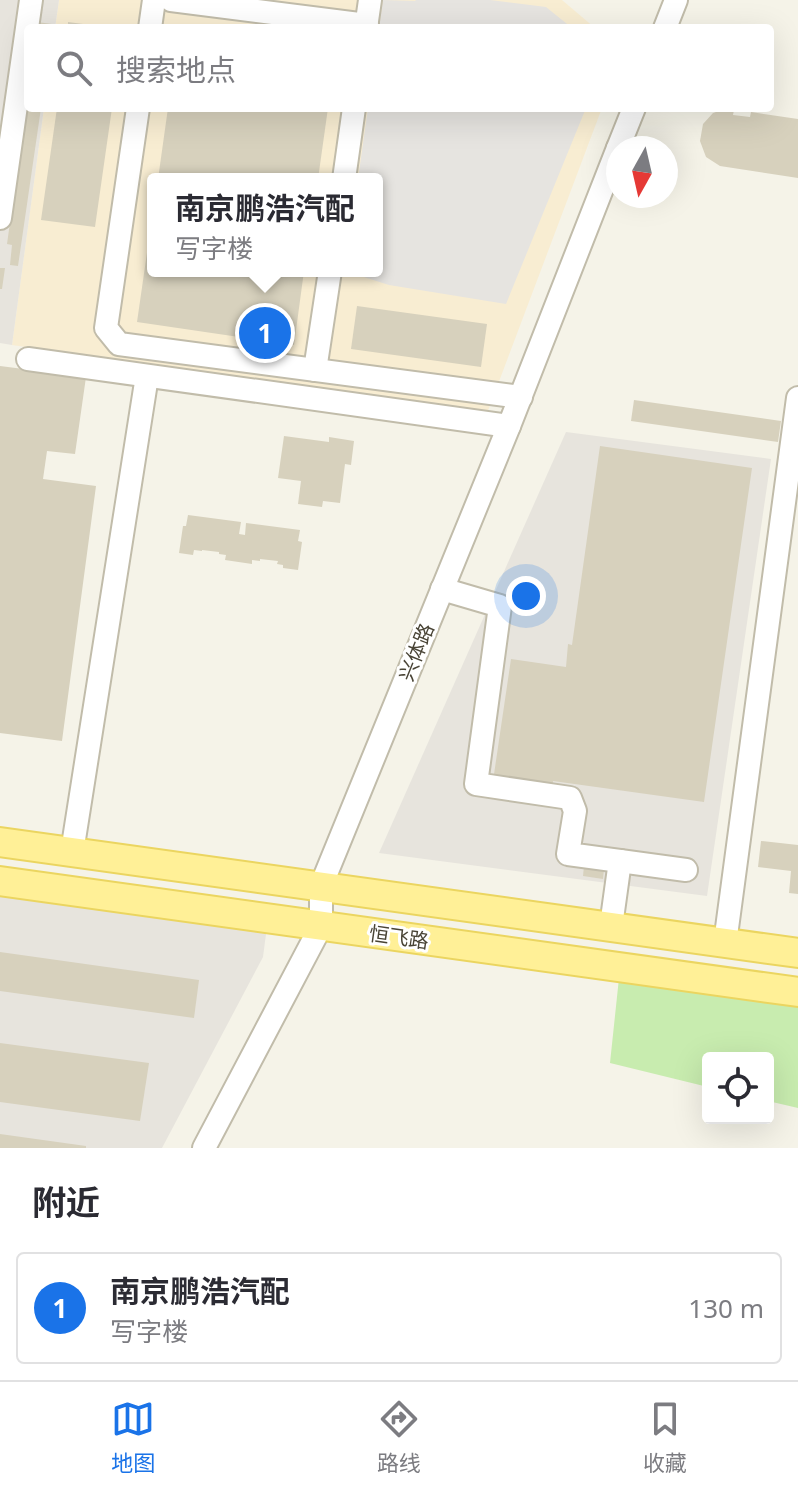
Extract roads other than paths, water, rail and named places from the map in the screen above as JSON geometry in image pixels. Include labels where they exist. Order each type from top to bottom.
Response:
[{"type":"main road","name":"恒飞路","points":[[0,842],[798,953]]},
{"type":"main road","name":"恒飞路","points":[[0,881],[798,992]]},
{"type":"lane","points":[[28,24],[31,0]]},
{"type":"lane","points":[[151,24],[154,0]]},
{"type":"lane","points":[[171,0],[345,24]]},
{"type":"lane","points":[[367,24],[370,0]]},
{"type":"lane","points":[[667,24],[676,0]]},
{"type":"lane","points":[[0,218],[24,49]]},
{"type":"lane","points":[[137,112],[106,328],[119,344],[521,397]]},
{"type":"lane","points":[[345,173],[353,112]]},
{"type":"lane","name":"兴体路","points":[[623,136],[632,112]]},
{"type":"lane","name":"兴体路","points":[[204,1148],[321,926],[321,886],[521,397],[606,179]]},
{"type":"lane","points":[[315,370],[329,277]]},
{"type":"lane","points":[[28,359],[509,426]]},
{"type":"lane","points":[[72,852],[147,376]]},
{"type":"lane","points":[[725,943],[798,398]]},
{"type":"lane","points":[[442,589],[500,606],[476,784],[570,798],[575,811],[568,854],[686,870]]},
{"type":"lane","points":[[611,926],[620,861]]},
{"type":"place","name":"南京鹏浩汽配","points":[[265,333]]}]
